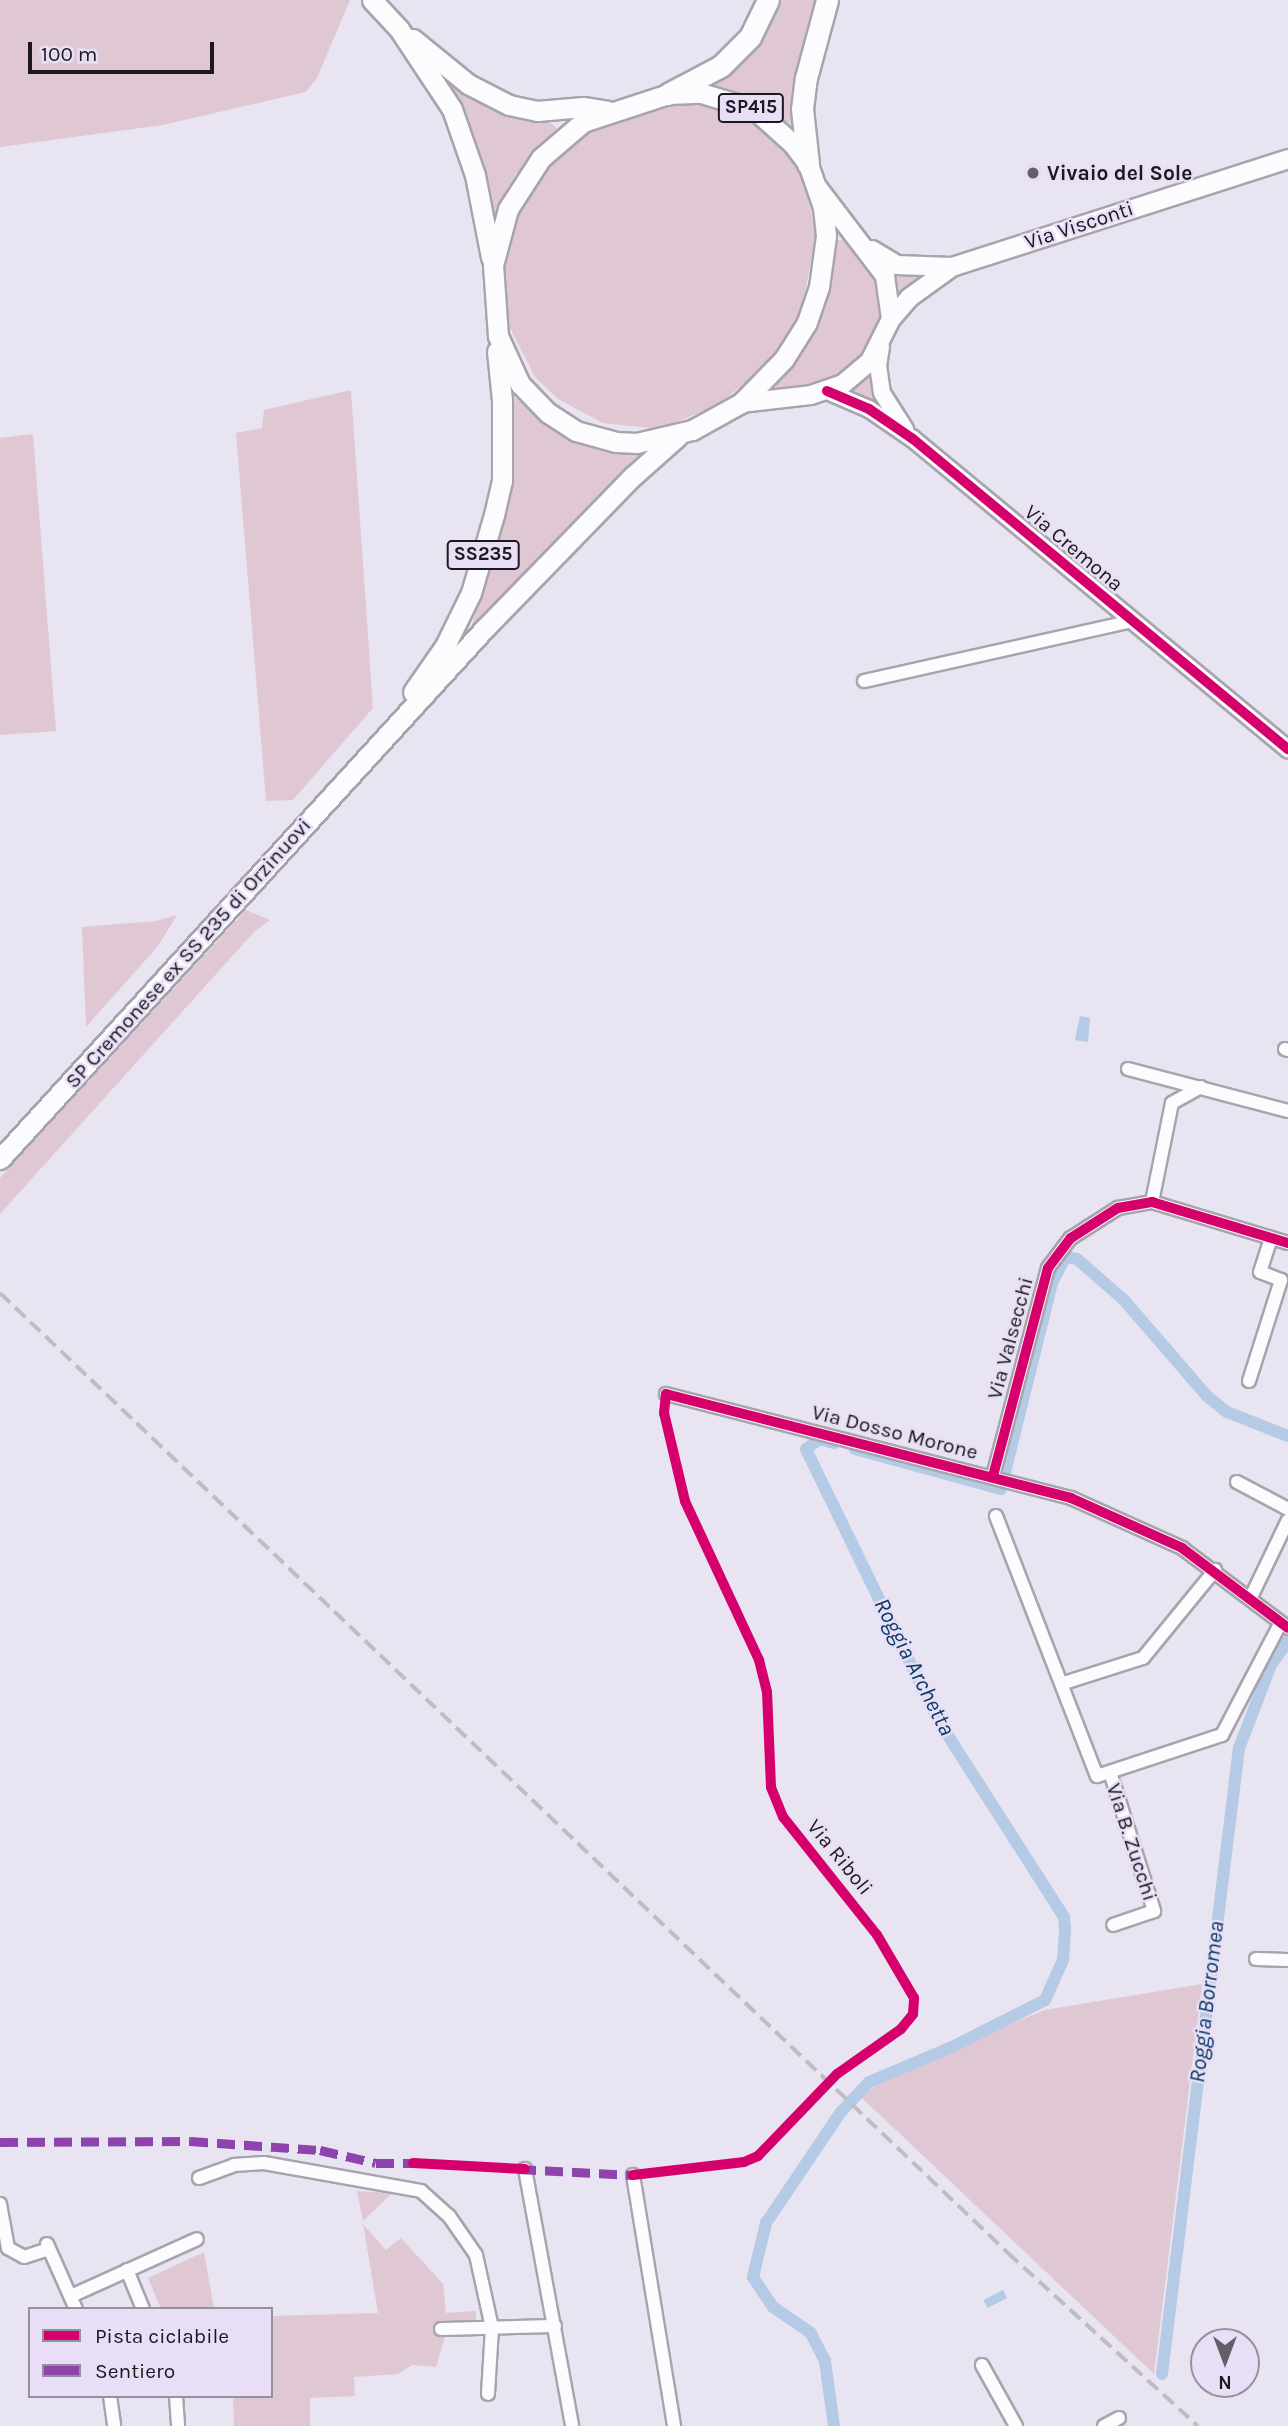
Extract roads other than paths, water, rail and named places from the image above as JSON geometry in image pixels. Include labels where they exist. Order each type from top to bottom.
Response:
[{"type":"highway","name":"SP415","points":[[668,94],[721,66],[750,37],[768,0]]},
{"type":"highway","name":"SP415","points":[[808,164],[804,99],[827,0]]},
{"type":"main road","name":"SP415","points":[[372,0],[399,29],[468,84],[509,106],[537,111],[583,107],[607,111]]},
{"type":"main road","name":"SP415","points":[[399,29],[452,109],[467,148],[493,265],[498,336],[520,384],[548,414],[576,431],[615,442],[679,436],[741,403],[784,359],[806,324],[819,287],[826,236],[817,188],[808,164],[793,144],[754,109],[701,93],[668,94],[607,111],[583,122],[524,180],[504,222],[493,265]]},
{"type":"main road","name":"Via Visconti","points":[[951,267],[1288,159]]},
{"type":"main road","points":[[817,188],[885,276],[891,319]]},
{"type":"main road","points":[[855,235],[883,259],[897,264],[951,267]]},
{"type":"main road","points":[[741,403],[827,391],[855,376],[881,345],[891,319],[909,298],[951,267]]},
{"type":"main road","name":"SS235","points":[[376,748],[445,646],[482,558],[502,481],[498,336]]},
{"type":"main road","name":"SS235","points":[[376,748],[486,627],[633,476],[679,436]]},
{"type":"main road","name":"SP Cremonese ex SS 235 di Orzinuovi","points":[[0,1159],[376,748]]},
{"type":"street","name":"Via Cremona","points":[[881,345],[878,365],[882,393],[913,439]]},
{"type":"street","name":"Via Cremona","points":[[827,391],[869,409],[913,439],[1288,749]]},
{"type":"street","name":"Via Cremona","points":[[864,681],[1133,621]]},
{"type":"street","points":[[1128,1069],[1288,1111]]},
{"type":"street","points":[[1152,1202],[1172,1103],[1202,1087]]},
{"type":"street","name":"Via Valsecchi","points":[[1002,1479],[1048,1268],[1062,1246],[1118,1208],[1152,1202],[1288,1243]]},
{"type":"street","points":[[1249,1381],[1281,1280],[1260,1272],[1271,1238]]},
{"type":"street","name":"Via Dosso Morone","points":[[666,1394],[1002,1479],[1107,1513],[1182,1548],[1215,1570],[1285,1625]]},
{"type":"street","points":[[1237,1482],[1288,1509]]},
{"type":"street","name":"Via B. Zucchi","points":[[996,1516],[1064,1683],[1097,1776],[1222,1735],[1285,1625]]},
{"type":"street","points":[[1251,1597],[1288,1520]]},
{"type":"street","points":[[1064,1683],[1143,1658],[1215,1570]]},
{"type":"street","name":"Via B. Zucchi","points":[[1110,1772],[1154,1911],[1113,1925]]},
{"type":"street","points":[[1256,1959],[1288,1960]]},
{"type":"street","points":[[199,2178],[234,2165],[264,2163],[421,2191],[449,2216],[476,2255],[492,2329],[488,2394]]},
{"type":"street","points":[[525,2169],[572,2426]]},
{"type":"street","points":[[633,2175],[674,2426]]},
{"type":"street","points":[[0,2204],[8,2248],[24,2257],[48,2247],[73,2303],[127,2270],[197,2239]]},
{"type":"street","points":[[127,2270],[142,2307]]},
{"type":"street","points":[[440,2329],[555,2326]]},
{"type":"street","points":[[982,2365],[1016,2426]]},
{"type":"street","points":[[110,2398],[114,2426]]},
{"type":"street","points":[[176,2398],[178,2426]]},
{"type":"street","points":[[1104,2426],[1119,2418]]},
{"type":"water","points":[[1080,1016],[1090,1018],[1088,1042],[1075,1040]]},
{"type":"water","points":[[1003,2290],[1007,2298],[987,2308],[983,2300]]},
{"type":"waterway","name":"Roggia Archetta","points":[[855,1449],[1001,1489],[1052,1283],[1065,1257],[1077,1259],[1124,1300],[1207,1396],[1227,1412],[1288,1436]]},
{"type":"waterway","name":"Roggia Archetta","points":[[834,1443],[820,1439],[806,1449],[938,1720],[1064,1917],[1065,1929],[1063,1960],[1045,2000],[952,2047],[869,2082],[841,2112],[766,2223],[753,2277],[773,2307],[811,2333],[825,2361],[834,2426]]},
{"type":"waterway","name":"Roggia Borromea","points":[[1162,2374],[1239,1748],[1271,1665],[1288,1641]]},
{"type":"railway","points":[[0,1293],[1008,2253],[1198,2426]]},
{"type":"place","name":"Vivaio del Sole","points":[[1033,173]]}]
